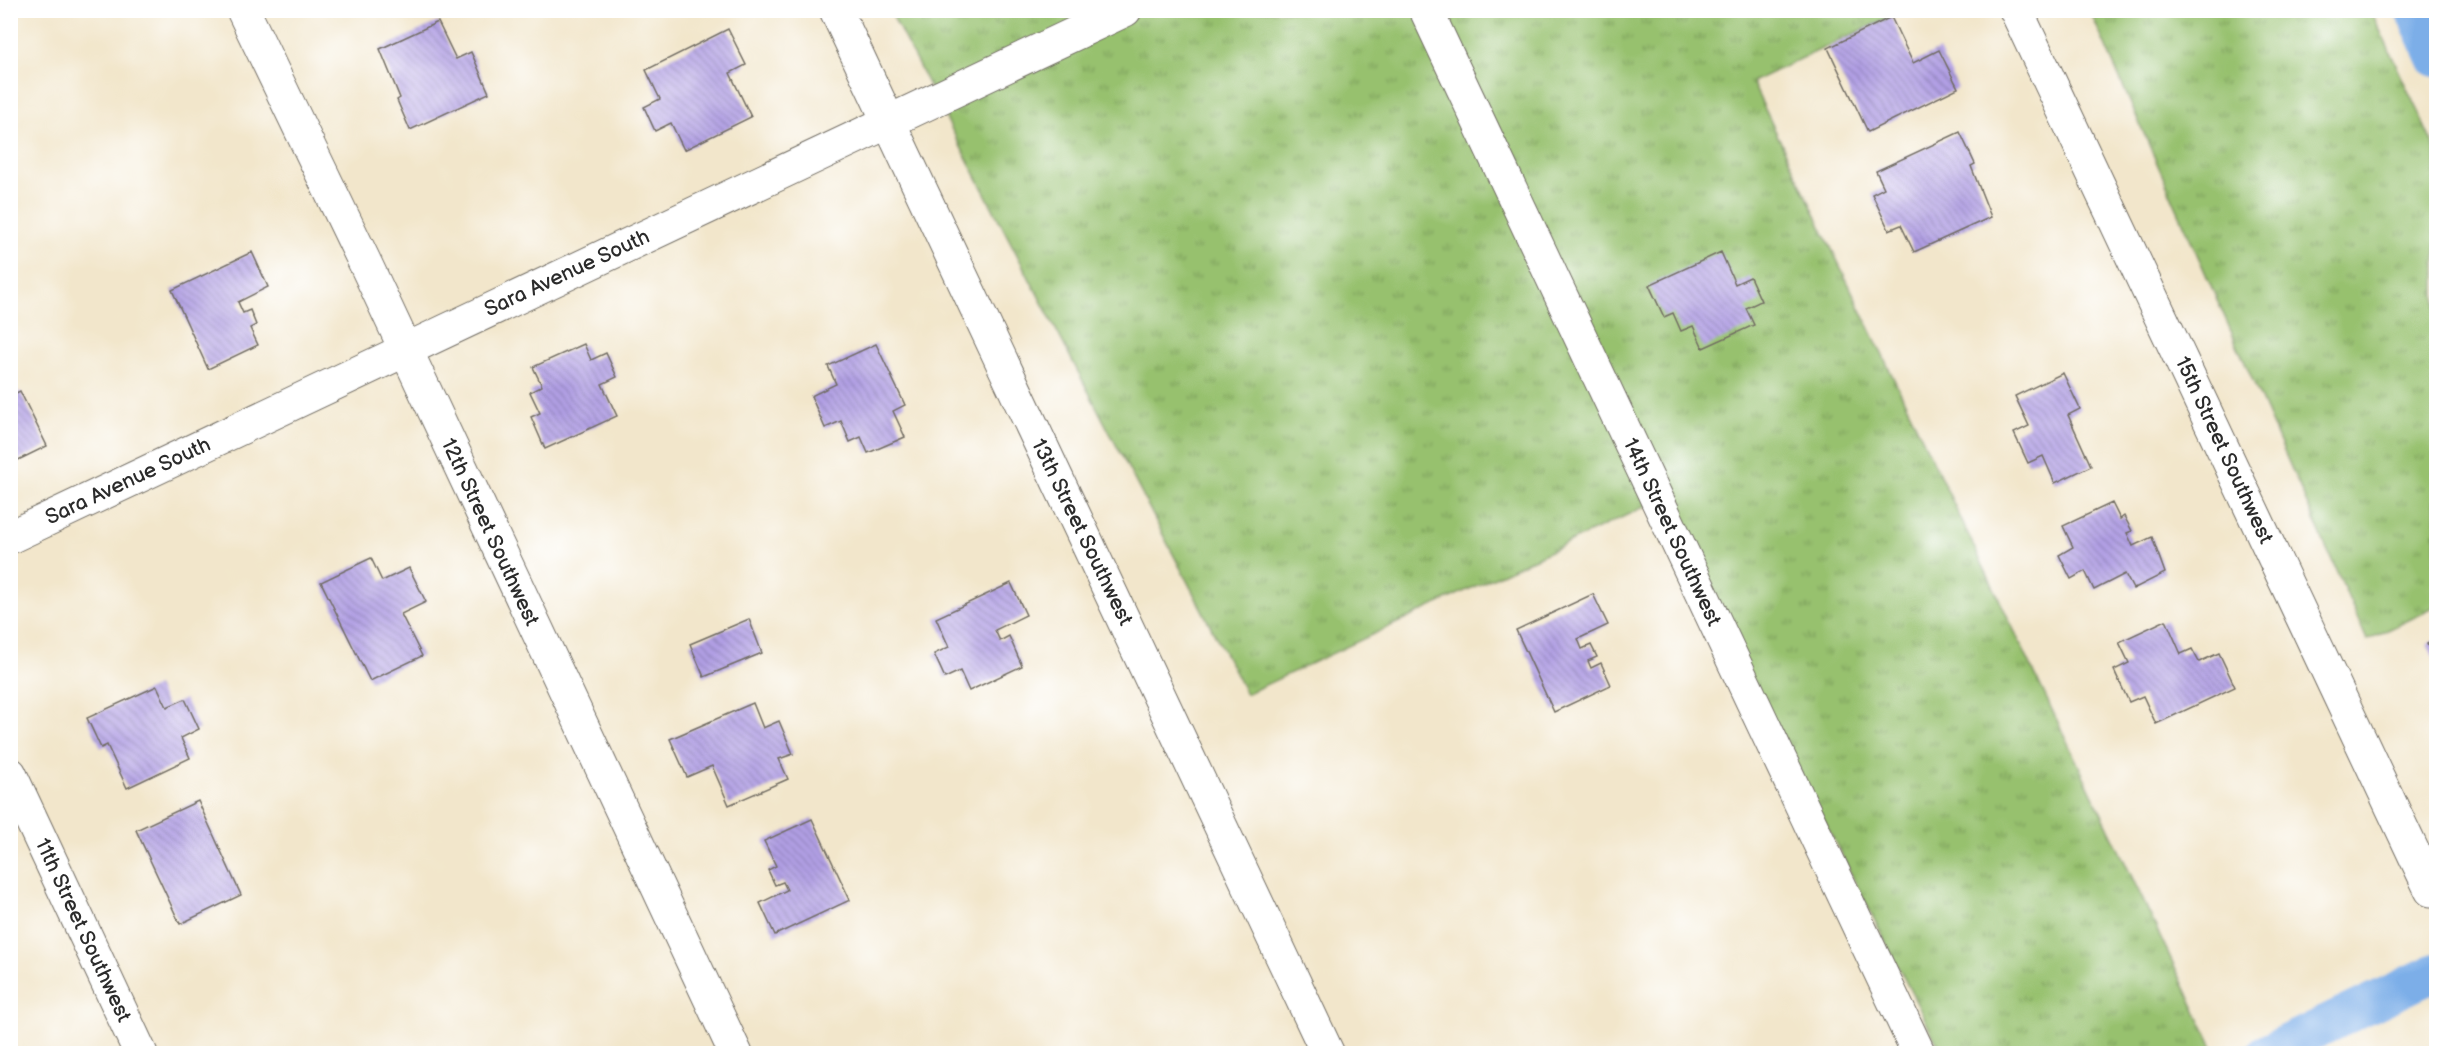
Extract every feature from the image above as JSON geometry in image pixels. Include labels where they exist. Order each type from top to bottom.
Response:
[{"type":"street","name":"12th Street Southwest","points":[[243,10],[736,1053]]},
{"type":"street","name":"13th Street Southwest","points":[[836,10],[1328,1053]]},
{"type":"street","name":"Sara Avenue South","points":[[10,537],[1125,10]]},
{"type":"street","name":"14th Street Southwest","points":[[1426,10],[1919,1053]]},
{"type":"street","name":"15th Street Southwest","points":[[2016,10],[2431,890]]},
{"type":"street","name":"11th Street Southwest","points":[[10,774],[141,1053]]},
{"type":"green space","points":[[890,11],[1902,11],[1752,82],[2216,1053],[1942,1053],[1661,499],[1246,694]]},
{"type":"green space","points":[[2090,11],[2371,11],[2436,151],[2436,607],[2367,640]]},
{"type":"building","points":[[1891,17],[1913,63],[1939,50],[1958,88],[1868,132],[1828,48]]},
{"type":"building","points":[[438,22],[456,59],[471,52],[489,93],[410,130],[380,49]]},
{"type":"building","points":[[728,29],[746,65],[730,73],[751,117],[684,150],[671,123],[655,131],[644,107],[660,99],[646,70]]},
{"type":"building","points":[[1960,132],[1975,164],[1971,166],[1991,217],[1914,252],[1901,225],[1889,230],[1872,194],[1884,188],[1876,171]]},
{"type":"building","points":[[252,252],[268,287],[238,302],[243,313],[250,310],[256,325],[250,328],[258,345],[208,369],[172,290]]},
{"type":"building","points":[[1721,252],[1735,284],[1750,277],[1761,301],[1746,308],[1754,325],[1703,348],[1693,326],[1681,331],[1673,313],[1664,317],[1649,285]]},
{"type":"building","points":[[584,344],[591,360],[606,353],[617,377],[602,384],[617,416],[545,449],[531,417],[540,413],[530,392],[542,386],[533,367]]},
{"type":"building","points":[[876,344],[905,405],[893,411],[905,437],[868,453],[861,437],[850,442],[841,421],[825,428],[811,396],[836,384],[828,366]]},
{"type":"building","points":[[2063,373],[2080,409],[2068,415],[2091,466],[2055,483],[2043,456],[2028,463],[2014,433],[2029,426],[2015,396]]},
{"type":"building","points":[[20,391],[47,446],[10,464],[10,396]]},
{"type":"building","points":[[2112,503],[2120,519],[2124,516],[2132,531],[2127,533],[2133,546],[2152,537],[2165,573],[2133,589],[2125,574],[2094,590],[2085,571],[2071,579],[2059,555],[2073,547],[2063,526]]},
{"type":"building","points":[[371,558],[382,581],[409,568],[426,602],[401,614],[422,656],[370,681],[321,582]]},
{"type":"building","points":[[1011,583],[1026,615],[995,630],[1000,641],[1009,636],[1022,666],[969,691],[960,671],[945,678],[934,654],[949,647],[936,618]]},
{"type":"building","points":[[1593,594],[1608,625],[1578,639],[1582,649],[1591,645],[1597,657],[1588,661],[1591,668],[1601,663],[1611,685],[1554,712],[1516,630]]},
{"type":"building","points":[[749,619],[762,653],[704,677],[690,644]]},
{"type":"building","points":[[2166,620],[2181,654],[2192,649],[2199,662],[2219,653],[2235,687],[2156,724],[2143,696],[2129,702],[2114,670],[2129,663],[2119,642]]},
{"type":"building","points":[[2436,639],[2436,663],[2427,644]]},
{"type":"building","points":[[157,686],[167,707],[185,699],[199,729],[181,738],[190,758],[127,788],[107,745],[101,748],[87,718]]},
{"type":"building","points":[[753,703],[763,728],[779,721],[793,754],[779,759],[788,779],[729,805],[712,766],[687,777],[670,739]]},
{"type":"building","points":[[198,801],[241,895],[180,924],[136,830]]},
{"type":"building","points":[[812,819],[850,900],[775,935],[760,903],[787,890],[783,882],[775,885],[768,870],[776,866],[764,841]]},
{"type":"waterway","points":[[2414,10],[2436,58]]},
{"type":"waterway","points":[[2265,1054],[2436,972]]}]
